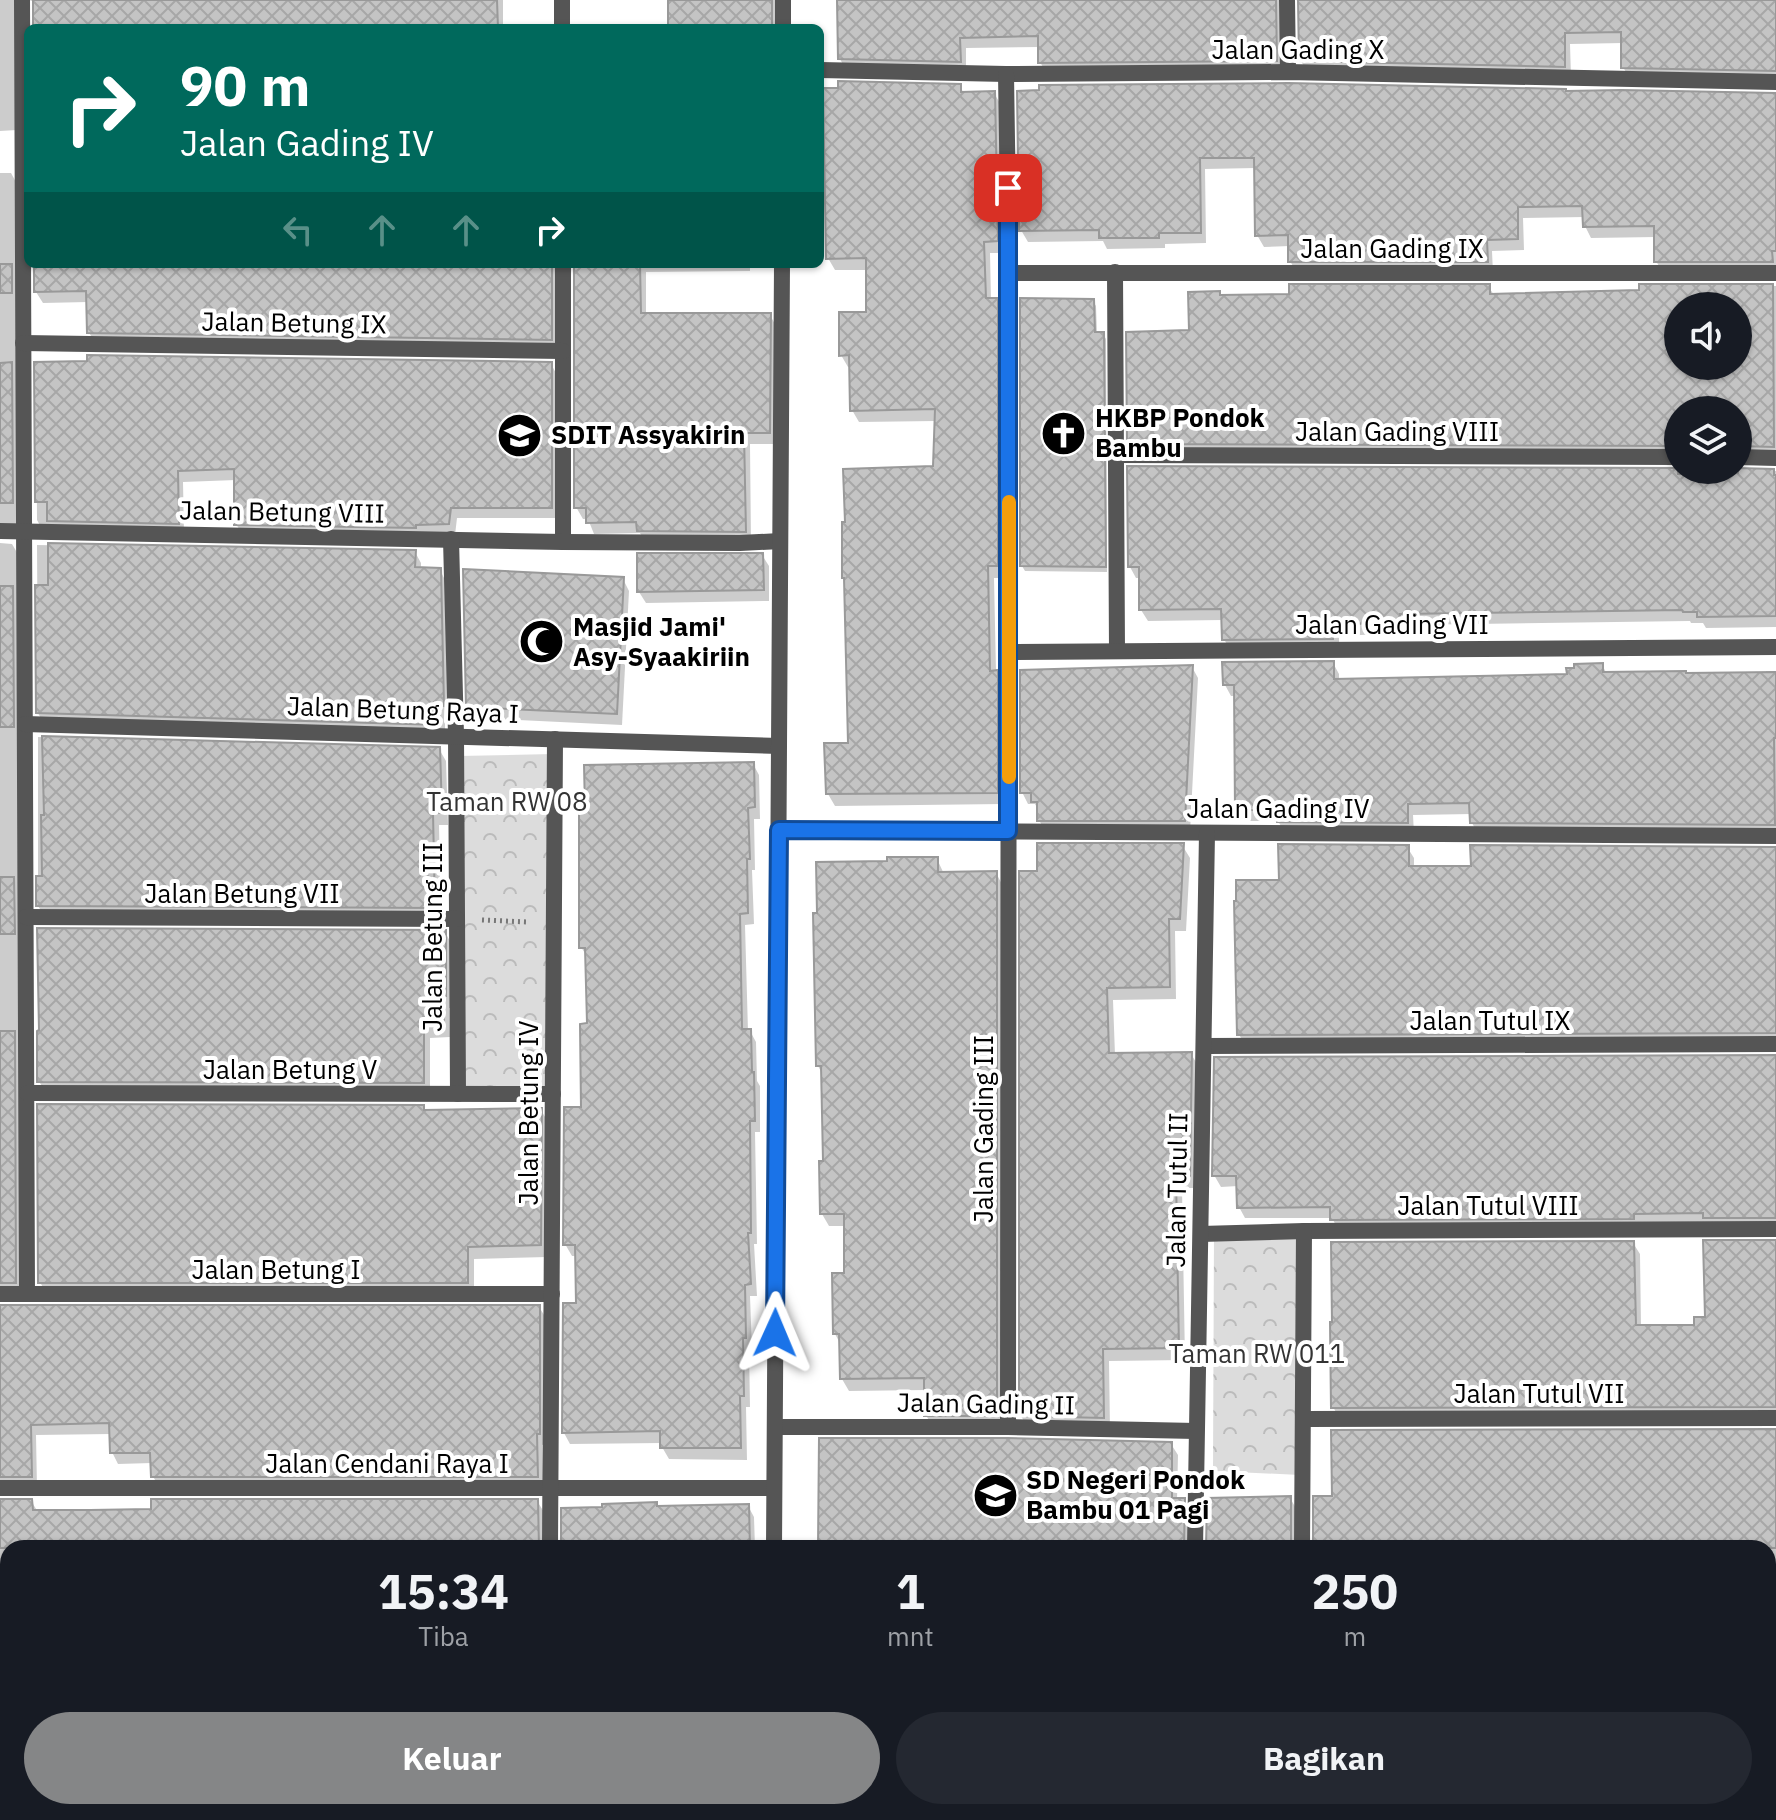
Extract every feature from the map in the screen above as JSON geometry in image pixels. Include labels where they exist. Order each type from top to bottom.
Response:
[{"type":"street","points":[[22,0],[24,82]]},
{"type":"street","points":[[562,0],[562,24]]},
{"type":"street","points":[[783,0],[783,24]]},
{"type":"street","points":[[1287,0],[1288,72]]},
{"type":"street","name":"Jalan Gading X","points":[[824,70],[1006,74],[1288,72],[1776,82]]},
{"type":"street","name":"Jalan Gading III","points":[[1006,74],[1009,273],[1008,1427]]},
{"type":"street","points":[[24,268],[27,1294]]},
{"type":"street","points":[[563,268],[563,542]]},
{"type":"street","points":[[774,1540],[782,268]]},
{"type":"street","points":[[1115,272],[1117,651]]},
{"type":"street","name":"Jalan Gading IX","points":[[1009,273],[1776,273]]},
{"type":"street","name":"Jalan Betung IX","points":[[23,343],[563,351]]},
{"type":"street","name":"Jalan Gading VIII","points":[[1116,455],[1664,457]]},
{"type":"street","points":[[1752,457],[1776,458]]},
{"type":"street","name":"Jalan Betung VIII","points":[[0,531],[563,542],[780,541]]},
{"type":"street","name":"Jalan Betung III","points":[[451,539],[456,735],[458,1094]]},
{"type":"street","name":"Jalan Gading VII","points":[[1009,652],[1776,647]]},
{"type":"street","name":"Jalan Betung Raya I","points":[[25,724],[779,746]]},
{"type":"street","name":"Jalan Betung IV","points":[[550,1540],[555,739]]},
{"type":"street","name":"Jalan Gading IV","points":[[779,830],[1776,836]]},
{"type":"street","name":"Jalan Tutul II","points":[[1195,1540],[1207,833]]},
{"type":"street","name":"Jalan Betung VII","points":[[26,917],[457,919]]},
{"type":"street","name":"Jalan Tutul IX","points":[[1204,1046],[1776,1044]]},
{"type":"street","name":"Jalan Betung V","points":[[27,1093],[553,1094]]},
{"type":"street","name":"Jalan Tutul VIII","points":[[1201,1234],[1776,1229]]},
{"type":"street","points":[[1302,1540],[1304,1231]]},
{"type":"street","name":"Jalan Betung I","points":[[0,1294],[552,1294]]},
{"type":"street","name":"Jalan Tutul VII","points":[[1303,1419],[1776,1418]]},
{"type":"street","name":"Jalan Gading II","points":[[775,1427],[1196,1431]]},
{"type":"street","name":"Jalan Cendani Raya I","points":[[0,1488],[774,1488]]},
{"type":"path","points":[[457,919],[554,922]]},
{"type":"green space","name":"Taman RW 08","points":[[553,754],[550,1086],[464,1089],[459,756]]},
{"type":"green space","name":"Taman RW 011","points":[[1214,1234],[1301,1237],[1300,1475],[1213,1471]]},
{"type":"building","points":[[33,0],[497,0],[498,24],[33,24]]},
{"type":"building","points":[[668,0],[772,0],[772,24],[668,24]]},
{"type":"building","points":[[837,0],[1276,0],[1277,61],[1038,63],[1038,36],[960,38],[961,62],[838,59]]},
{"type":"building","points":[[1298,0],[1776,0],[1776,71],[1621,68],[1621,32],[1565,33],[1565,67],[1299,61]]},
{"type":"building","points":[[838,81],[961,84],[961,92],[995,91],[998,241],[984,242],[986,298],[998,298],[998,566],[988,566],[990,671],[998,670],[998,793],[826,794],[824,743],[848,743],[842,578],[842,522],[845,522],[843,469],[933,466],[935,409],[850,411],[849,355],[839,356],[839,312],[866,312],[866,258],[826,259],[824,88],[838,88]]},
{"type":"building","points":[[1288,83],[1776,93],[1776,251],[1772,251],[1773,262],[1654,262],[1654,226],[1583,227],[1582,206],[1518,207],[1518,239],[1487,240],[1488,262],[1288,262],[1288,235],[1255,236],[1254,158],[1200,158],[1201,233],[1159,233],[1159,238],[1099,238],[1099,230],[1019,231],[1017,91],[1039,90],[1039,85]]},
{"type":"building","points":[[0,264],[12,264],[12,293],[0,293]]},
{"type":"building","points":[[34,268],[552,268],[552,340],[87,333],[86,291],[34,292]]},
{"type":"building","points":[[574,268],[640,268],[641,313],[771,313],[770,433],[744,433],[746,532],[637,531],[636,522],[586,523],[586,508],[574,508]]},
{"type":"building","points":[[1289,284],[1490,284],[1490,294],[1639,290],[1639,284],[1773,284],[1774,447],[1752,446],[1752,396],[1664,396],[1664,446],[1127,444],[1126,332],[1189,330],[1188,292],[1220,291],[1220,295],[1289,294]]},
{"type":"building","name":"HKBP Pondok Bambu","points":[[1020,298],[1094,299],[1095,332],[1104,332],[1106,567],[1020,566]]},
{"type":"building","points":[[87,355],[552,362],[552,508],[451,508],[449,524],[416,525],[416,528],[234,525],[234,469],[178,471],[179,524],[47,521],[47,502],[35,502],[34,362],[87,361]]},
{"type":"building","points":[[12,362],[13,503],[0,503],[0,363]]},
{"type":"building","points":[[1127,466],[1664,468],[1664,484],[1752,484],[1752,468],[1774,469],[1776,475],[1776,616],[1697,617],[1697,612],[1682,610],[1400,614],[1400,622],[1333,625],[1333,639],[1222,640],[1221,609],[1139,610],[1139,567],[1128,567]]},
{"type":"building","points":[[48,543],[416,550],[415,567],[441,568],[444,706],[440,705],[440,725],[36,713],[35,585],[48,585]]},
{"type":"building","points":[[637,553],[763,553],[764,590],[637,592]]},
{"type":"building","name":"Masjid Jami' Asy-Syaakiriin","points":[[463,569],[624,577],[617,714],[466,707]]},
{"type":"building","points":[[0,586],[13,586],[14,727],[0,727]]},
{"type":"building","points":[[1334,661],[1334,679],[1567,674],[1566,668],[1574,668],[1574,664],[1603,663],[1603,672],[1776,672],[1775,825],[1470,823],[1469,803],[1408,804],[1408,823],[1277,822],[1276,810],[1235,810],[1234,685],[1223,685],[1222,662]]},
{"type":"building","points":[[1193,665],[1185,821],[1037,821],[1037,802],[1031,802],[1031,793],[1020,793],[1020,670]]},
{"type":"building","points":[[42,736],[440,747],[442,813],[433,813],[435,908],[36,906],[36,876],[42,876]]},
{"type":"building","points":[[754,762],[755,807],[748,808],[748,913],[740,914],[742,1029],[751,1029],[755,1121],[750,1121],[751,1233],[748,1233],[751,1284],[745,1285],[741,1448],[660,1448],[660,1431],[562,1433],[563,1303],[576,1303],[575,1245],[563,1245],[564,1107],[581,1107],[580,1024],[587,1023],[585,948],[579,948],[579,809],[585,809],[584,765]]},
{"type":"building","points":[[1037,843],[1184,843],[1180,919],[1169,919],[1170,987],[1107,988],[1109,1053],[1192,1052],[1190,1176],[1176,1176],[1179,1348],[1103,1349],[1104,1418],[1019,1416],[1019,871],[1037,871]]},
{"type":"building","points":[[1278,844],[1409,845],[1409,866],[1471,866],[1470,845],[1776,847],[1776,1033],[1237,1035],[1236,880],[1279,880]]},
{"type":"building","points":[[887,857],[938,857],[938,872],[997,871],[997,1416],[924,1416],[924,1378],[840,1379],[839,1334],[833,1334],[832,1273],[844,1273],[844,1214],[820,1214],[819,1161],[823,1161],[821,1066],[816,1066],[813,913],[817,913],[816,862],[887,861]]},
{"type":"building","points":[[0,877],[14,877],[15,934],[0,934]]},
{"type":"building","points":[[37,928],[446,930],[444,1025],[424,1026],[424,1083],[37,1082]]},
{"type":"building","points":[[0,1031],[15,1031],[16,1283],[0,1283]]},
{"type":"building","points":[[1776,1055],[1776,1218],[1703,1218],[1703,1213],[1634,1214],[1634,1219],[1330,1220],[1330,1207],[1237,1208],[1236,1176],[1212,1176],[1214,1057]]},
{"type":"building","points":[[37,1104],[424,1105],[424,1110],[542,1108],[541,1245],[468,1247],[468,1283],[38,1283]]},
{"type":"building","points":[[1703,1240],[1776,1240],[1776,1407],[1331,1408],[1331,1242],[1634,1241],[1636,1325],[1694,1325],[1694,1317],[1705,1317]]},
{"type":"building","points":[[0,1305],[540,1305],[538,1477],[151,1477],[150,1453],[110,1453],[109,1423],[31,1425],[32,1477],[0,1477]]},
{"type":"building","points":[[1776,1429],[1776,1540],[1313,1540],[1313,1496],[1332,1496],[1331,1430]]},
{"type":"building","name":"SD Negeri Pondok Bambu 01 Pagi","points":[[819,1438],[1172,1442],[1172,1498],[1185,1498],[1184,1540],[818,1540]]},
{"type":"building","points":[[1291,1496],[1291,1540],[1206,1540],[1207,1498]]},
{"type":"building","points":[[0,1499],[32,1499],[33,1510],[90,1510],[151,1509],[151,1499],[538,1499],[539,1540],[0,1540]]},
{"type":"building","points":[[602,1504],[749,1504],[750,1540],[561,1540],[561,1508],[602,1507]]},
{"type":"slow traffic","points":[[1009,502],[1009,777]]},
{"type":"place","name":"HKBP Pondok Bambu","points":[[1064,433]]},
{"type":"place","name":"SDIT Assyakirin","points":[[520,435]]},
{"type":"place","name":"Masjid Jami' Asy-Syaakiriin","points":[[542,642]]},
{"type":"place","name":"SD Negeri Pondok Bambu 01 Pagi","points":[[995,1495]]},
{"type":"route","points":[[775,1333],[779,830],[1008,831],[1008,188]]}]
